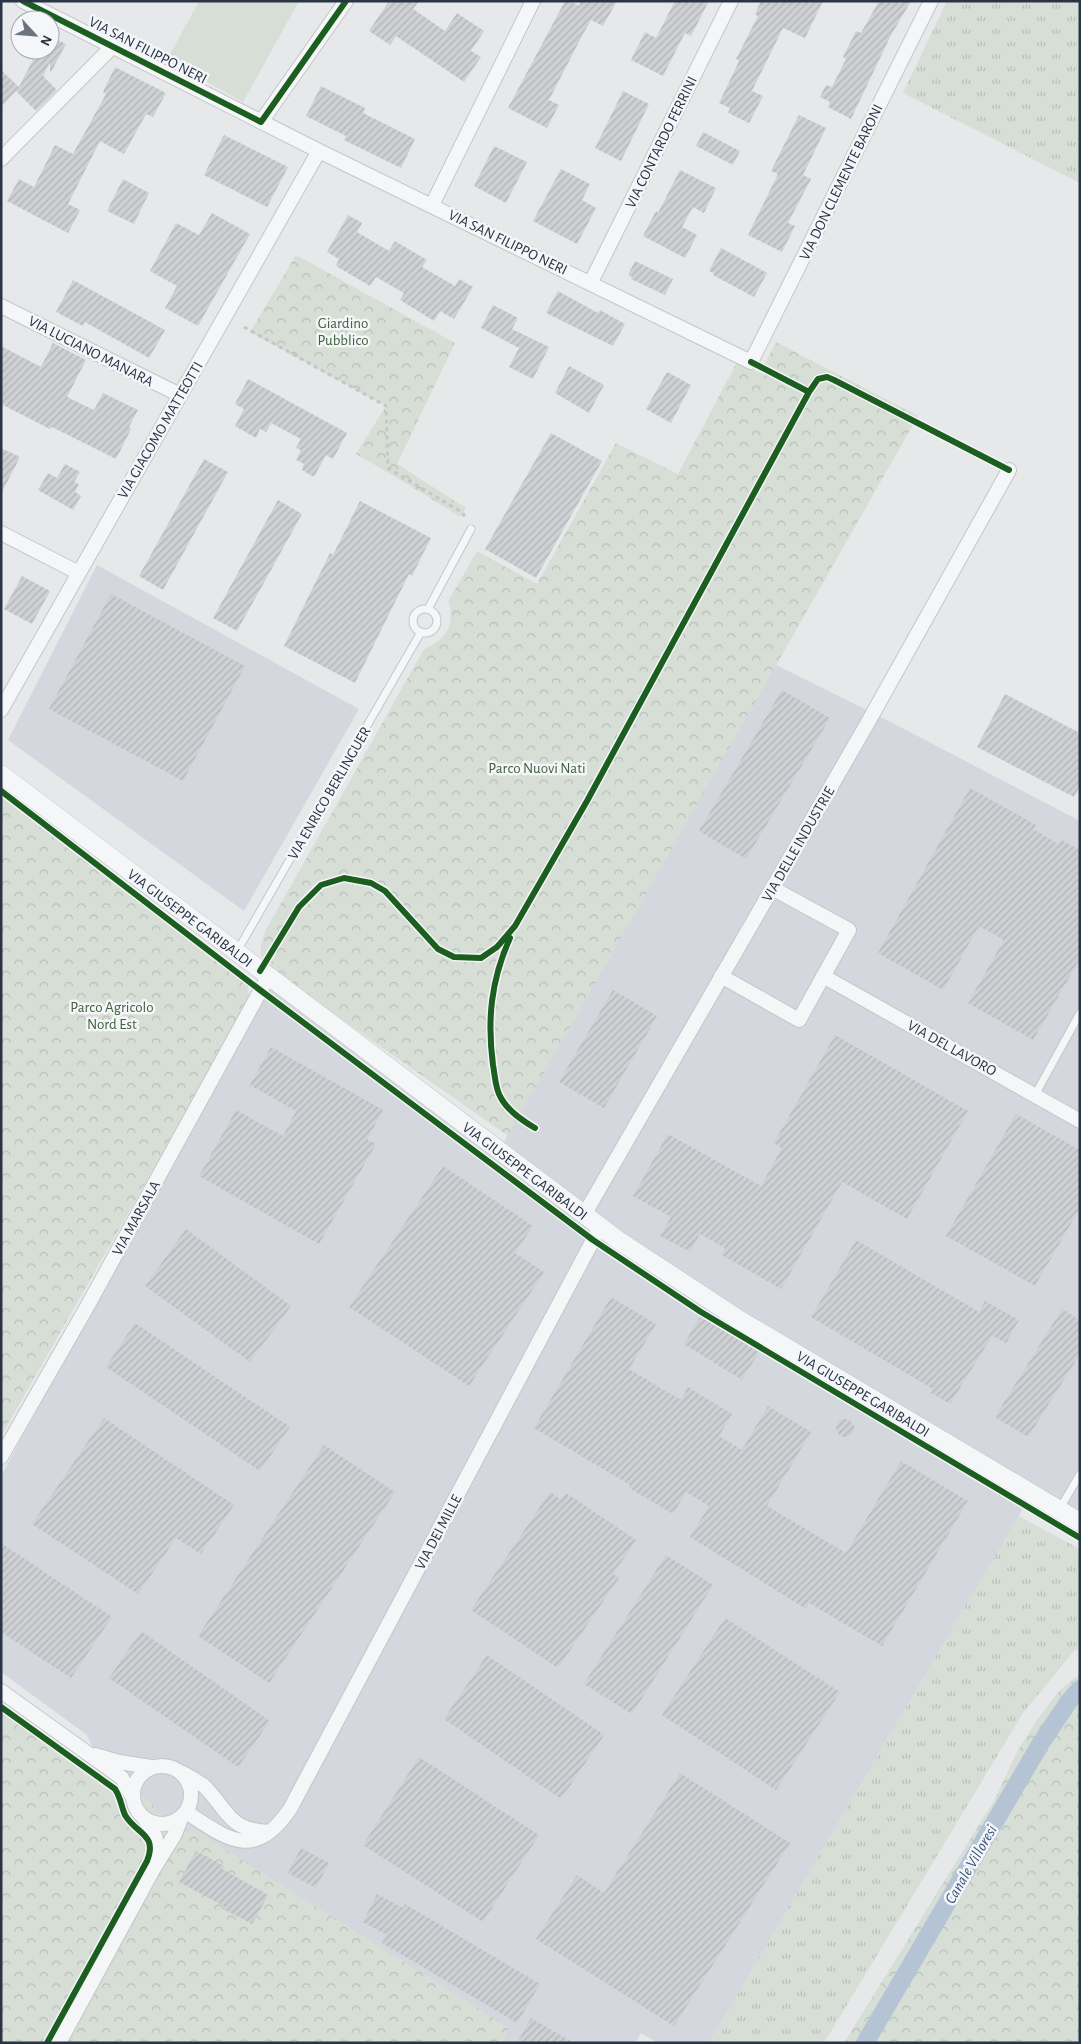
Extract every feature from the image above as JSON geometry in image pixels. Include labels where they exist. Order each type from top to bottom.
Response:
[{"type":"street","name":"VIA SAN FILIPPO NERI","points":[[23,1],[319,151],[591,282],[751,362]]},
{"type":"street","points":[[261,122],[346,1]]},
{"type":"street","points":[[432,206],[533,1]]},
{"type":"street","name":"VIA CONTARDO FERRINI","points":[[591,282],[731,1]]},
{"type":"street","name":"VIA DON CLEMENTE BARONI","points":[[751,362],[931,1]]},
{"type":"street","points":[[1,159],[113,46]]},
{"type":"street","name":"VIA GIACOMO MATTEOTTI","points":[[1,710],[319,151]]},
{"type":"street","name":"VIA LUCIANO MANARA","points":[[1,306],[180,395]]},
{"type":"street","name":"VIA DELLE INDUSTRIE","points":[[584,1215],[862,733],[1009,470]]},
{"type":"street","points":[[1,533],[79,573]]},
{"type":"street","name":"VIA GIUSEPPE GARIBALDI","points":[[1,774],[600,1227],[740,1320],[1080,1522]]},
{"type":"street","points":[[721,976],[799,1020],[848,930],[772,888]]},
{"type":"street","name":"VIA DEL LAVORO","points":[[823,976],[1080,1121]]},
{"type":"street","name":"VIA MARSALA","points":[[1,1457],[88,1305],[268,977]]},
{"type":"street","name":"VIA DEI MILLE","points":[[184,1814],[231,1839],[246,1842],[270,1832],[278,1826],[290,1809],[600,1227]]},
{"type":"street","points":[[1,1691],[122,1778],[138,1812],[155,1833],[158,1843],[154,1868]]},
{"type":"street","points":[[87,1752],[119,1762],[152,1768]]},
{"type":"street","points":[[133,1798],[133,1789],[137,1780],[144,1772],[159,1766],[174,1768],[202,1784],[235,1824],[252,1831],[270,1832]]},
{"type":"street","points":[[59,2043],[190,1804],[190,1787],[187,1779],[174,1768]]},
{"type":"street","points":[[143,1817],[150,1822],[167,1824],[184,1814]]},
{"type":"lane","points":[[421,632],[413,624],[414,616],[421,609],[428,609],[471,529]]},
{"type":"lane","name":"VIA ENRICO BERLINGUER","points":[[236,953],[421,632],[430,632],[436,626],[435,614],[428,609]]},
{"type":"lane","points":[[1035,1095],[1080,1013]]},
{"type":"lane","points":[[1059,1510],[1080,1474]]},
{"type":"path","points":[[244,328],[386,406],[388,468],[463,513],[471,529]]},
{"type":"shaded area","points":[[97,565],[359,709],[244,911],[8,740]]},
{"type":"shaded area","points":[[776,665],[883,718],[1080,821],[1080,1521],[1032,1493],[709,2043],[658,2043],[641,2033],[635,2043],[501,2043],[155,1886],[87,1735],[1,1672],[1,1476],[270,982],[497,1154]]},
{"type":"green space","points":[[199,1],[299,1],[243,102],[167,60]]},
{"type":"green space","points":[[947,1],[1080,1],[1080,183],[903,93]]},
{"type":"green space","name":"Giardino Pubblico","points":[[296,255],[455,343],[397,464],[466,508],[461,517],[356,454],[386,406],[250,332]]},
{"type":"green space","name":"Parco Nuovi Nati","points":[[776,342],[918,416],[508,1136],[266,966],[261,952],[261,945],[266,930],[424,649],[437,642],[447,631],[451,618],[448,602],[477,551],[537,584],[616,443],[678,474],[737,362],[760,373]]},
{"type":"green space","name":"Parco Agricolo Nord Est","points":[[1,795],[238,969],[246,981],[249,995],[247,1005],[1,1436]]},
{"type":"green space","points":[[1018,1516],[1080,1549],[1080,1648],[1074,1651],[1023,1713],[824,2043],[709,2043]]},
{"type":"green space","points":[[1080,1674],[1080,2043],[844,2043],[995,1799],[1017,1752],[1037,1720],[1060,1690]]},
{"type":"green space","points":[[1,1706],[13,1717],[149,1801],[171,1826],[186,1832],[195,1830],[509,2028],[502,2043],[1,2043]]},
{"type":"building","points":[[389,1],[419,1],[413,9],[445,31],[457,13],[484,31],[471,51],[481,57],[464,82],[396,36],[390,45],[369,31]]},
{"type":"building","points":[[565,1],[570,1],[579,6],[581,1],[617,1],[603,26],[591,20],[583,34],[549,100],[559,105],[547,128],[508,108]]},
{"type":"building","points":[[675,1],[709,1],[691,36],[685,33],[663,76],[631,60],[645,32],[656,38]]},
{"type":"building","points":[[761,1],[823,1],[805,38],[783,28],[752,91],[763,96],[749,123],[728,113],[730,108],[719,103],[739,61],[736,59],[758,16],[755,14]]},
{"type":"building","points":[[879,1],[911,1],[890,37],[851,119],[828,107],[830,102],[820,97],[826,85],[832,87],[846,59],[843,57],[856,31],[861,33]]},
{"type":"building","points":[[60,41],[66,44],[60,55]]},
{"type":"building","points":[[33,60],[57,60],[50,74],[50,62],[43,76],[57,90],[36,111],[16,91],[1,107],[1,70],[19,87]]},
{"type":"building","points":[[115,67],[166,93],[153,117],[146,114],[124,154],[100,141],[68,204],[80,210],[68,233],[7,201],[19,179],[34,187],[55,145],[73,154],[106,94],[103,92]]},
{"type":"building","points":[[321,86],[365,108],[363,113],[415,139],[401,168],[344,140],[346,136],[306,116]]},
{"type":"building","points":[[623,91],[649,104],[621,161],[595,148]]},
{"type":"building","points":[[799,115],[826,128],[803,175],[811,179],[788,223],[795,226],[782,252],[748,235],[778,174],[771,171]]},
{"type":"building","points":[[703,132],[740,151],[733,165],[696,146]]},
{"type":"building","points":[[224,135],[288,167],[267,207],[204,175]]},
{"type":"building","points":[[494,146],[527,162],[506,203],[474,186]]},
{"type":"building","points":[[561,169],[590,184],[582,200],[596,208],[577,244],[533,221]]},
{"type":"building","points":[[680,170],[716,188],[704,213],[693,207],[682,227],[697,235],[685,258],[643,236],[656,211],[658,213]]},
{"type":"building","points":[[123,179],[149,193],[134,224],[107,211]]},
{"type":"building","points":[[212,213],[250,234],[198,326],[165,308],[177,286],[150,271],[176,223],[199,235]]},
{"type":"building","points":[[348,215],[362,223],[357,232],[389,251],[395,241],[427,260],[422,267],[455,286],[459,279],[473,287],[454,319],[440,311],[434,321],[400,300],[404,293],[376,277],[370,286],[336,266],[339,259],[327,252]]},
{"type":"building","points":[[721,248],[767,273],[754,297],[709,271]]},
{"type":"building","points":[[635,261],[673,279],[665,295],[631,279],[632,277],[628,275]]},
{"type":"building","points":[[73,280],[165,330],[149,358],[85,322],[83,326],[56,312]]},
{"type":"building","points":[[558,291],[598,313],[600,310],[625,324],[613,346],[546,313]]},
{"type":"building","points":[[493,305],[518,318],[512,329],[549,347],[533,379],[509,367],[519,348],[481,328]]},
{"type":"building","points":[[53,343],[86,360],[67,397],[94,410],[103,393],[138,410],[116,459],[1,404],[1,346],[41,367]]},
{"type":"building","points":[[569,366],[604,385],[589,413],[555,393]]},
{"type":"building","points":[[667,372],[691,385],[671,423],[646,409]]},
{"type":"building","points":[[248,379],[347,433],[333,459],[326,455],[314,477],[302,470],[304,464],[296,460],[301,450],[296,448],[301,439],[271,423],[266,432],[260,429],[256,438],[235,426],[244,409],[235,404]]},
{"type":"building","points":[[551,433],[602,461],[536,578],[485,549]]},
{"type":"building","points":[[1,448],[20,457],[1,494]]},
{"type":"building","points":[[204,459],[228,472],[163,590],[139,576]]},
{"type":"building","points":[[65,464],[80,472],[74,482],[79,484],[75,492],[81,496],[73,510],[38,490],[48,473],[57,478]]},
{"type":"building","points":[[278,500],[302,514],[237,631],[213,618]]},
{"type":"building","points":[[360,501],[431,538],[412,576],[409,574],[355,683],[284,646],[330,553],[333,555]]},
{"type":"building","points":[[22,576],[50,591],[32,624],[4,609]]},
{"type":"building","points":[[111,594],[245,666],[183,781],[49,709]]},
{"type":"building","points":[[782,690],[830,718],[746,859],[699,831]]},
{"type":"building","points":[[1005,694],[1080,733],[1080,786],[1074,797],[977,747]]},
{"type":"building","points":[[970,788],[1036,825],[1033,829],[1058,844],[1061,840],[1080,850],[1080,959],[1033,1040],[968,1003],[1004,940],[979,926],[943,990],[878,953]]},
{"type":"building","points":[[613,990],[657,1016],[604,1108],[559,1082]]},
{"type":"building","points":[[835,1035],[968,1111],[907,1219],[842,1182],[781,1289],[722,1255],[725,1248],[700,1234],[690,1252],[660,1236],[671,1217],[633,1196],[668,1134],[761,1186],[782,1148],[774,1143]]},
{"type":"building","points":[[271,1047],[383,1110],[367,1139],[376,1144],[319,1244],[199,1176],[236,1110],[283,1136],[296,1111],[250,1085]]},
{"type":"building","points":[[1016,1114],[1080,1150],[1080,1208],[1035,1286],[946,1236]]},
{"type":"building","points":[[443,1166],[533,1226],[515,1253],[544,1272],[469,1386],[349,1307]]},
{"type":"building","points":[[186,1229],[291,1306],[250,1362],[145,1286]]},
{"type":"building","points":[[856,1240],[979,1312],[985,1301],[1019,1320],[1006,1343],[992,1336],[950,1404],[931,1393],[933,1389],[811,1317]]},
{"type":"building","points":[[611,1297],[656,1324],[629,1369],[681,1400],[688,1387],[732,1414],[719,1436],[742,1450],[768,1406],[811,1432],[767,1506],[846,1553],[901,1461],[968,1501],[882,1646],[809,1603],[806,1609],[690,1537],[709,1506],[686,1492],[673,1514],[629,1488],[630,1485],[534,1428]]},
{"type":"building","points":[[1062,1309],[1080,1320],[1080,1354],[1028,1437],[995,1417]]},
{"type":"building","points":[[700,1317],[759,1352],[742,1380],[684,1344]]},
{"type":"building","points":[[135,1323],[290,1427],[260,1471],[106,1367]]},
{"type":"building","points":[[104,1418],[234,1505],[201,1554],[176,1538],[138,1594],[32,1524]]},
{"type":"building","points":[[845,1419],[851,1422],[854,1428],[851,1434],[845,1437],[839,1434],[836,1428],[839,1422]]},
{"type":"building","points":[[324,1445],[395,1492],[269,1683],[198,1636]]},
{"type":"building","points":[[550,1492],[561,1500],[566,1493],[636,1540],[613,1574],[619,1578],[558,1668],[471,1610]]},
{"type":"building","points":[[1,1543],[112,1617],[71,1678],[1,1632]]},
{"type":"building","points":[[666,1555],[713,1585],[632,1714],[584,1684]]},
{"type":"building","points":[[725,1618],[840,1692],[776,1790],[662,1715]]},
{"type":"building","points":[[141,1631],[270,1721],[238,1767],[109,1678]]},
{"type":"building","points":[[487,1655],[604,1735],[561,1799],[444,1719]]},
{"type":"building","points":[[419,1757],[539,1835],[483,1922],[363,1845]]},
{"type":"building","points":[[680,1773],[790,1843],[674,2026],[536,1939],[577,1875],[604,1893]]},
{"type":"building","points":[[301,1848],[329,1863],[316,1888],[288,1873]]},
{"type":"building","points":[[196,1851],[224,1866],[222,1869],[268,1895],[252,1924],[223,1909],[224,1906],[179,1882]]},
{"type":"building","points":[[377,1894],[403,1908],[405,1904],[540,1984],[517,2023],[382,1943],[387,1935],[363,1922]]},
{"type":"building","points":[[531,2018],[574,2043],[517,2043]]},
{"type":"waterway","name":"Canale Villoresi","points":[[865,2043],[1041,1743],[1069,1701],[1080,1689]]},
{"type":"cycle path","points":[[23,1],[261,122],[346,1]]},
{"type":"cycle path","points":[[751,362],[809,392],[818,379],[827,377],[1009,470]]},
{"type":"cycle path","points":[[260,971],[299,907],[321,885],[344,878],[371,883],[385,891],[438,949],[454,957],[481,958],[497,947],[515,926],[587,801],[809,392]]},
{"type":"cycle path","points":[[1,791],[260,990],[593,1240],[701,1312],[1080,1538]]},
{"type":"cycle path","points":[[510,938],[498,969],[492,1000],[490,1032],[493,1065],[499,1094],[504,1103],[516,1115],[535,1128]]},
{"type":"cycle path","points":[[1,1707],[115,1789],[125,1815],[144,1835],[150,1845],[147,1861],[47,2043]]}]
